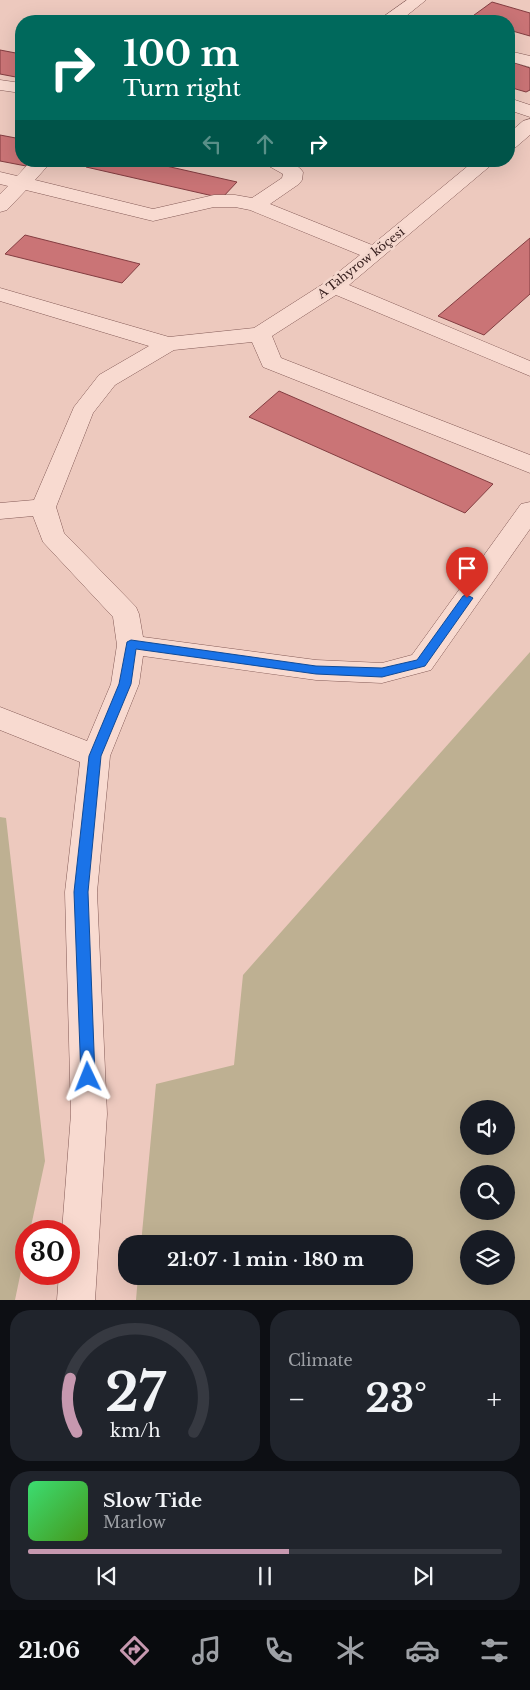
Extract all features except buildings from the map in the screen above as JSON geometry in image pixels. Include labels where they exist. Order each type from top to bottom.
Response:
[{"type":"street","points":[[401,15],[418,0]]},
{"type":"street","points":[[515,58],[530,62]]},
{"type":"street","points":[[0,84],[15,87]]},
{"type":"street","points":[[515,110],[529,123],[515,137]]},
{"type":"street","points":[[0,206],[37,167]]},
{"type":"street","points":[[254,205],[292,180],[293,172],[284,167]]},
{"type":"street","name":"A Tahyrow köçesi","points":[[43,507],[82,412],[107,380],[168,344],[260,334],[334,287],[375,254],[472,167]]},
{"type":"street","points":[[0,178],[153,215],[214,201],[235,201],[254,205],[375,254]]},
{"type":"street","points":[[334,287],[528,367]]},
{"type":"street","points":[[0,294],[168,344]]},
{"type":"street","points":[[260,334],[271,362],[530,465]]},
{"type":"street","points":[[0,512],[43,507],[52,536],[126,614],[131,644],[125,684],[95,756],[81,892],[89,1114],[76,1300]]},
{"type":"street","points":[[131,644],[316,670],[382,673],[421,663],[530,510]]},
{"type":"street","points":[[0,718],[95,756]]},
{"type":"shaded area","points":[[530,652],[530,1300],[136,1300],[137,1285],[413,1285],[413,1235],[142,1235],[156,1084],[234,1065],[243,975]]},
{"type":"shaded area","points":[[0,817],[6,818],[45,1161],[32,1220],[15,1220],[15,1285],[18,1285],[15,1300],[0,1300]]},
{"type":"route","points":[[88,1077],[81,892],[95,756],[125,684],[131,644],[316,670],[382,673],[421,663],[467,598]]}]
